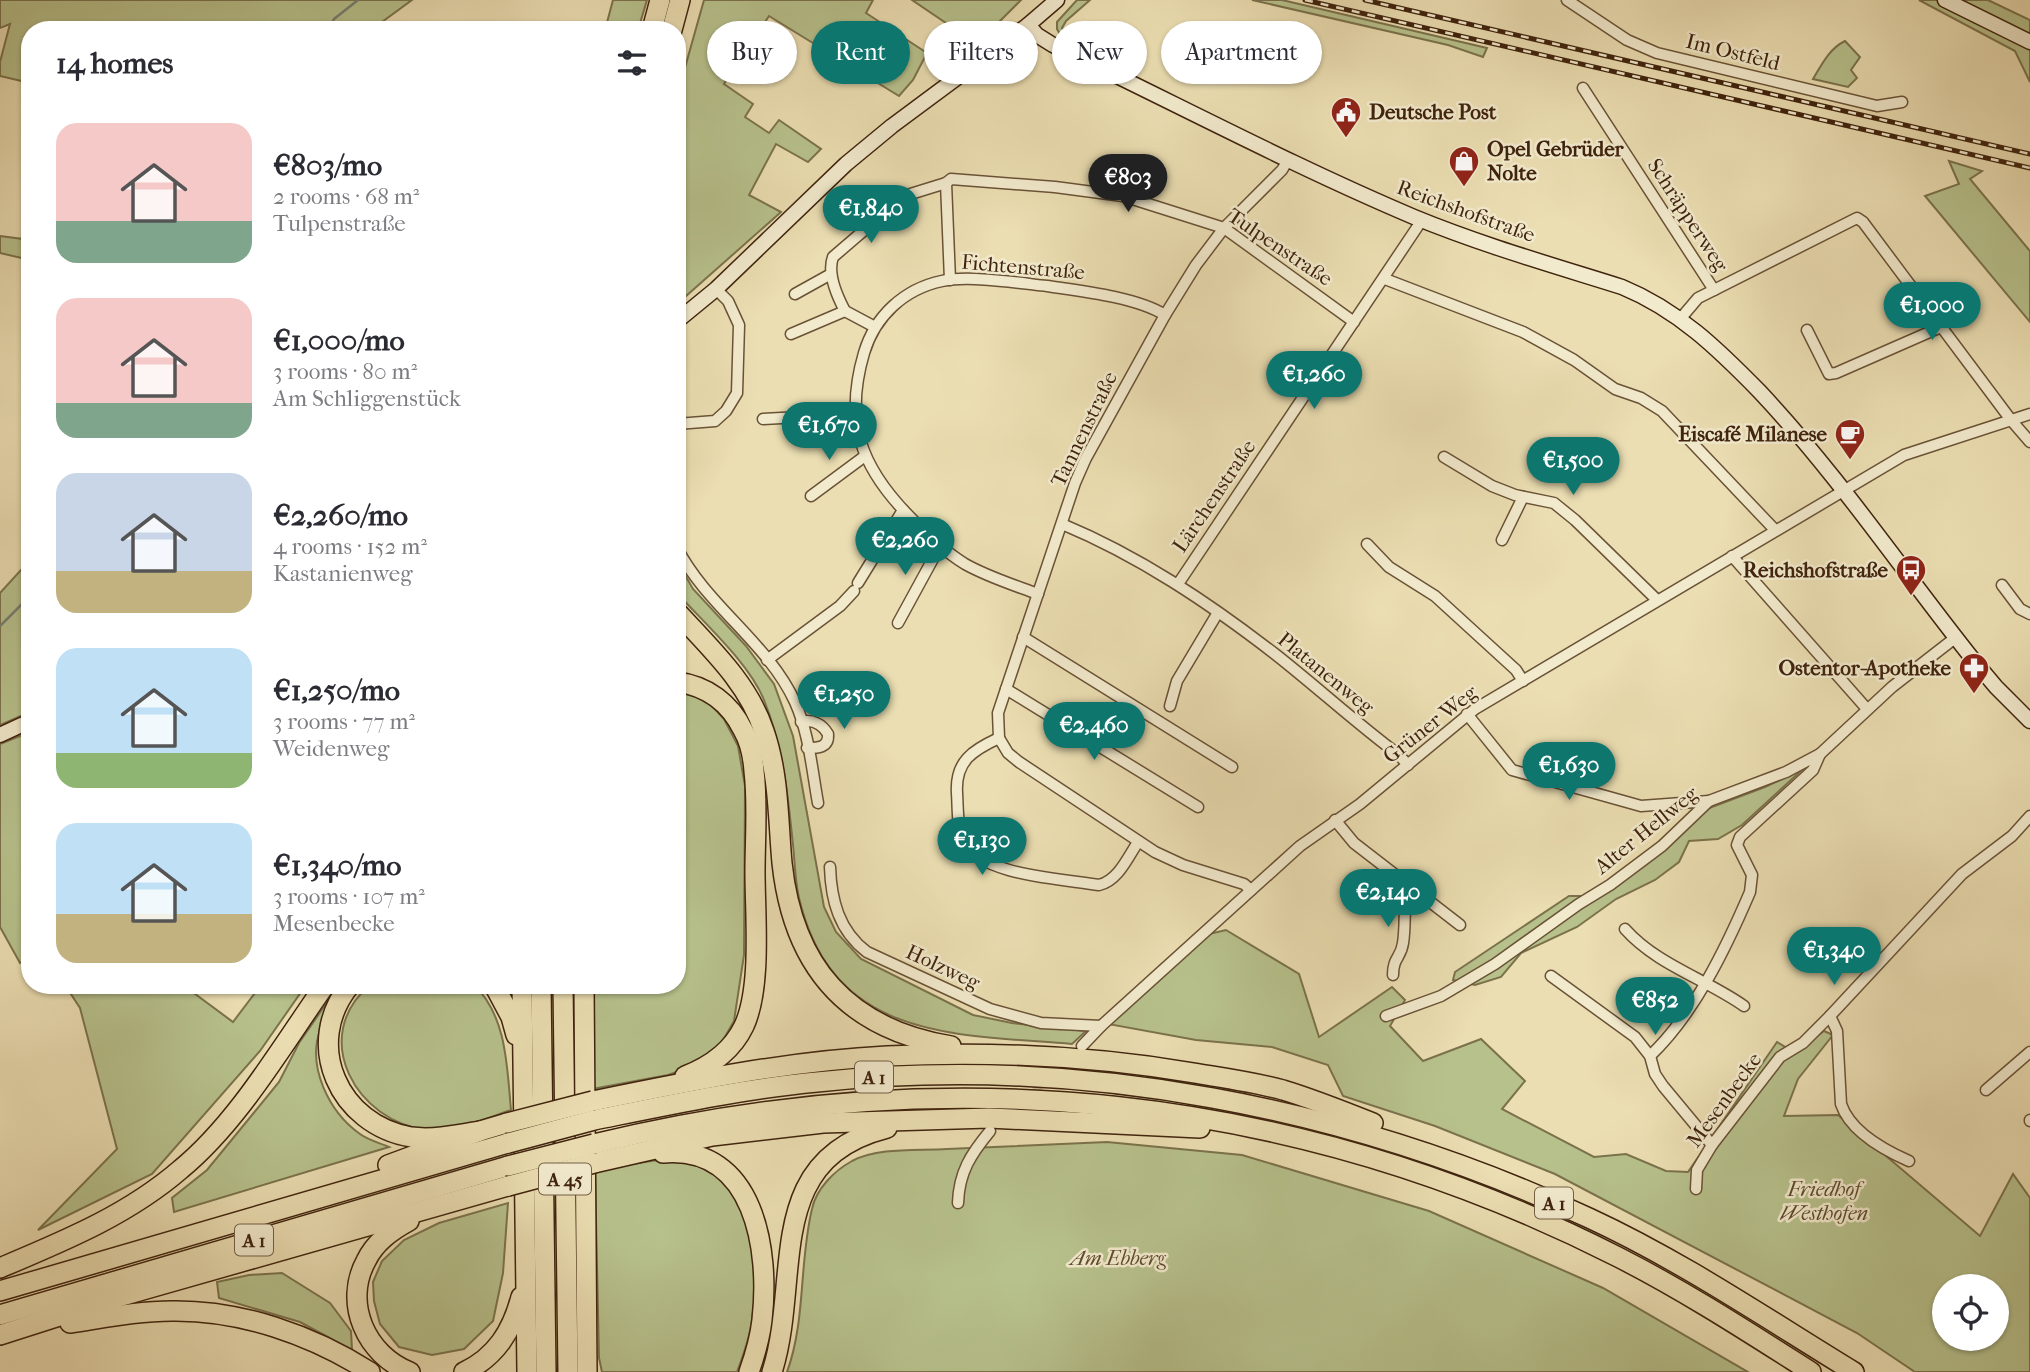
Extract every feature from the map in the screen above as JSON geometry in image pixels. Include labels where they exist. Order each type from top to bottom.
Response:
[{"type":"highway","points":[[654,21],[660,0]]},
{"type":"highway","points":[[674,21],[680,0]]},
{"type":"highway","points":[[686,622],[743,687],[765,732],[774,772],[782,863],[789,903],[800,939],[822,976],[853,1008],[894,1031],[932,1043],[1000,1054],[1158,1067],[1251,1082],[1307,1098],[1372,1123],[1416,1148]]},
{"type":"highway","points":[[593,1111],[637,1092],[694,1073],[724,1054],[745,1024],[753,995],[755,782],[749,743],[738,720],[723,703],[700,687],[686,684]]},
{"type":"highway","points":[[0,1268],[85,1231],[123,1211],[182,1169],[230,1119],[319,994]]},
{"type":"highway","points":[[344,994],[332,1023],[328,1048],[332,1073],[349,1103],[369,1120],[383,1128],[411,1137],[427,1138],[480,1131],[508,1133]]},
{"type":"highway","points":[[499,994],[511,1017],[523,1059]]},
{"type":"highway","points":[[523,994],[527,1372]]},
{"type":"highway","name":"A 45","points":[[541,994],[546,1372]]},
{"type":"highway","name":"A 45","points":[[563,994],[568,1372]]},
{"type":"highway","points":[[584,994],[587,1372]]},
{"type":"highway","points":[[637,1092],[843,1060],[885,1056],[1000,1054]]},
{"type":"highway","name":"A 1","points":[[0,1291],[315,1199],[508,1133],[593,1111],[818,1082],[887,1076],[974,1074],[1157,1088],[1266,1107],[1416,1148],[1490,1175],[1632,1239],[1732,1296],[1854,1372]]},
{"type":"highway","name":"A 1","points":[[0,1315],[594,1154],[647,1131],[762,1111],[834,1103],[928,1098],[1022,1099],[1111,1104],[1264,1130],[1335,1147],[1407,1169],[1480,1195],[1577,1237],[1675,1288],[1811,1372]]},
{"type":"highway","points":[[620,1157],[712,1136],[836,1122],[989,1118],[1124,1126],[1264,1130]]},
{"type":"highway","points":[[772,1372],[781,1335],[793,1228],[803,1191],[810,1178],[832,1153],[860,1135],[887,1127],[943,1119]]},
{"type":"highway","points":[[315,1199],[360,1175],[480,1131]]},
{"type":"highway","points":[[594,1154],[620,1157],[669,1153],[702,1157],[727,1172],[744,1194],[756,1225],[761,1248],[763,1284],[762,1320],[749,1372]]},
{"type":"highway","points":[[410,1372],[394,1365],[375,1348],[361,1322],[357,1292],[366,1261],[387,1234],[441,1205],[508,1176]]},
{"type":"highway","points":[[0,1335],[441,1205]]},
{"type":"highway","points":[[464,1372],[488,1359],[505,1339],[516,1316],[526,1276]]},
{"type":"highway","points":[[587,1300],[593,1372]]},
{"type":"highway","points":[[0,1335],[130,1314],[195,1311],[241,1318],[287,1332],[335,1352],[370,1372]]},
{"type":"street","points":[[1033,21],[1057,0]]},
{"type":"street","name":"Im Ostfeld","points":[[1567,0],[1627,40],[1657,53],[1877,106],[1902,102]]},
{"type":"street","points":[[1945,0],[2030,42]]},
{"type":"street","name":"Reichshofstraße","points":[[1038,36],[1288,160],[1422,220],[1622,287],[1681,318],[1731,363],[1807,444],[1955,638],[1996,687],[2030,720]]},
{"type":"street","points":[[686,314],[716,289],[856,156],[949,84]]},
{"type":"street","name":"Schräpperweg","points":[[1583,88],[1714,290],[1698,298],[1681,318]]},
{"type":"street","name":"Tannenstraße","points":[[999,738],[998,713],[1086,458],[1165,315],[1196,265],[1224,228],[1282,170],[1288,160]]},
{"type":"street","name":"Tulpenstraße","points":[[946,183],[951,178],[1123,196],[1224,228],[1354,322]]},
{"type":"street","points":[[875,327],[845,311],[831,274],[833,257],[904,196],[946,183],[950,280]]},
{"type":"street","points":[[1714,290],[1857,218],[1863,222],[2030,442]]},
{"type":"street","name":"Lärchenstraße","points":[[1178,584],[1385,279],[1422,220]]},
{"type":"street","points":[[795,294],[831,274]]},
{"type":"street","points":[[1385,279],[1523,332],[1574,360],[1615,389],[1642,398],[1662,411],[1775,530]]},
{"type":"street","name":"Fichtenstraße","points":[[1038,594],[966,564],[940,546],[881,484],[860,443],[855,414],[862,361],[875,327],[888,310],[911,293],[928,285],[950,280],[1035,285],[1104,295],[1165,315]]},
{"type":"street","points":[[686,423],[715,421],[726,411],[737,393],[738,326],[728,301],[716,289]]},
{"type":"street","points":[[791,334],[845,311]]},
{"type":"street","points":[[1807,330],[1829,373],[1836,373],[1941,327]]},
{"type":"street","points":[[763,419],[855,414]]},
{"type":"street","name":"Grüner Weg","points":[[1082,1046],[1300,846],[1360,804],[1467,714],[1904,455],[2030,414]]},
{"type":"street","points":[[811,496],[865,456]]},
{"type":"street","points":[[1444,457],[1492,486],[1523,497],[1554,503],[1657,600]]},
{"type":"street","points":[[1502,540],[1523,497]]},
{"type":"street","points":[[767,660],[840,606],[856,587],[903,509]]},
{"type":"street","name":"Platanenweg","points":[[1062,524],[1107,543],[1178,584],[1274,653],[1408,765]]},
{"type":"street","points":[[1367,544],[1389,568],[1435,596],[1516,670],[1522,681]]},
{"type":"street","points":[[898,623],[940,546]]},
{"type":"street","points":[[1732,556],[1867,709]]},
{"type":"street","points":[[686,562],[698,581],[787,687],[802,722],[818,803]]},
{"type":"street","points":[[2002,585],[2020,609],[2030,614]]},
{"type":"street","points":[[1170,706],[1177,681],[1217,614]]},
{"type":"street","points":[[1023,637],[1231,767]]},
{"type":"street","name":"Alter Hellweg","points":[[1386,1016],[1441,996],[1495,964],[1579,904],[1610,886],[1662,846],[1709,801],[1786,772],[1819,754],[1892,687],[1955,638]]},
{"type":"street","points":[[1006,689],[1198,807]]},
{"type":"street","points":[[1467,714],[1512,769],[1641,806],[1709,801]]},
{"type":"street","points":[[802,722],[813,722],[824,728],[828,734],[827,742],[822,747],[807,748]]},
{"type":"street","points":[[0,735],[21,725]]},
{"type":"street","points":[[1138,842],[1114,878],[1099,885],[1022,873],[981,859],[965,845],[961,833],[957,780],[960,768],[971,752],[999,738],[1008,753],[1138,842],[1167,858],[1244,884],[1251,890]]},
{"type":"street","points":[[1650,1056],[1684,1018],[1743,909],[1753,883],[1752,875],[1737,845],[1740,837],[1813,770],[1819,754]]},
{"type":"street","name":"Mesenbecke","points":[[1696,1189],[1697,1170],[1712,1145],[1780,1057],[1803,1043],[1962,874],[2006,841],[2030,816]]},
{"type":"street","points":[[1335,820],[1354,843],[1460,925]]},
{"type":"street","name":"Holzweg","points":[[830,867],[831,888],[842,923],[853,939],[867,952],[990,1009],[1041,1023],[1101,1026]]},
{"type":"street","points":[[1393,975],[1393,961],[1403,946],[1404,898],[1408,886]]},
{"type":"street","points":[[1625,929],[1635,940],[1744,1006]]},
{"type":"street","points":[[1551,976],[1635,1037],[1650,1056],[1655,1074],[1663,1086],[1712,1145]]},
{"type":"street","points":[[1830,1016],[1837,1031],[1841,1104],[1844,1112],[1848,1119],[1884,1150],[1909,1161]]},
{"type":"street","points":[[1986,1090],[2030,1052]]},
{"type":"street","points":[[958,1203],[963,1169],[990,1130]]},
{"type":"green space","points":[[0,0],[412,0],[383,21],[21,21],[21,81],[0,76],[0,62],[10,24],[0,28]]},
{"type":"green space","points":[[613,0],[647,0],[641,21],[607,21]]},
{"type":"green space","points":[[704,0],[873,0],[866,13],[878,21],[811,21],[811,42],[797,33],[797,21],[777,21],[769,16],[766,21],[707,21],[707,84],[724,84],[753,104],[745,117],[769,133],[779,120],[821,149],[808,162],[776,144],[749,195],[781,212],[686,296],[686,64]]},
{"type":"green space","points":[[912,0],[1021,0],[1000,21],[943,21]]},
{"type":"green space","points":[[1077,0],[1090,0],[1066,21],[1058,21]]},
{"type":"green space","points":[[1252,0],[1282,0],[1487,48],[1483,57],[1448,45]]},
{"type":"green space","points":[[1919,0],[1988,0],[2030,20],[2030,82],[2015,51]]},
{"type":"green space","points":[[1845,41],[1860,57],[1851,70],[1857,78],[1848,87],[1813,79],[1830,53]]},
{"type":"green space","points":[[910,42],[924,51],[924,59],[910,83]]},
{"type":"green space","points":[[880,84],[910,84],[899,96]]},
{"type":"green space","points":[[1949,161],[1982,171],[1970,179],[2030,251],[2030,322],[1925,196],[1959,184]]},
{"type":"green space","points":[[0,236],[21,239],[21,258],[0,253]]},
{"type":"green space","points":[[21,570],[21,716],[0,725],[0,593]]},
{"type":"green space","points":[[686,577],[693,589],[746,646],[774,684],[793,736],[824,907],[836,932],[861,959],[973,1015],[1012,1023],[1086,1031],[1072,1044],[984,1037],[943,1031],[904,1021],[869,1004],[839,980],[816,945],[799,898],[784,771],[764,700],[748,672],[686,603]]},
{"type":"green space","points":[[686,694],[703,696],[724,719],[738,746],[745,786],[744,955],[734,1021],[718,1049],[688,1068],[668,1075],[592,1089],[591,994],[686,994]]},
{"type":"green space","points":[[21,736],[20,963],[0,927],[0,744]]},
{"type":"green space","points":[[1803,769],[1742,825],[1718,839],[1689,841],[1679,862],[1655,880],[1616,899],[1577,927],[1521,953],[1501,977],[1475,985],[1453,980],[1455,972],[1569,896],[1601,896],[1704,810]]},
{"type":"green space","name":"Friedhof Westhofen","points":[[1226,930],[1299,974],[1319,1037],[1392,987],[1405,1000],[1390,1026],[1423,1061],[1481,1039],[1525,1081],[1502,1109],[1594,1157],[1626,1154],[1666,1171],[1688,1172],[1777,1042],[1794,1052],[1824,1031],[1833,1035],[1798,1079],[1784,1116],[1838,1115],[1980,1236],[2013,1174],[2030,1198],[2030,1372],[1915,1372],[1857,1333],[1555,1174],[1435,1126],[1343,1096],[1328,1065],[1272,1047],[1196,1040],[1108,1024],[1209,934]]},
{"type":"green space","points":[[71,994],[195,994],[233,1022],[254,994],[300,994],[260,1051],[152,1174],[38,1230],[117,1149],[80,1008]]},
{"type":"green space","points":[[335,994],[317,1044],[316,1059],[324,1088],[330,1101],[349,1125],[363,1136],[389,1147],[174,1212],[172,1198],[207,1170],[279,1082],[299,1043]]},
{"type":"green space","points":[[362,994],[482,994],[499,1027],[506,1060],[511,1110],[470,1124],[439,1130],[403,1124],[380,1112],[362,1095],[349,1074],[342,1052],[343,1029],[352,1006]]},
{"type":"green space","name":"Am Ebberg","points":[[1107,1142],[1242,1155],[1429,1211],[1603,1288],[1748,1372],[787,1372],[797,1332],[812,1209],[822,1188],[832,1175],[845,1165],[863,1157],[898,1150]]},
{"type":"green space","points":[[664,1159],[701,1167],[722,1180],[743,1215],[750,1236],[755,1281],[750,1333],[737,1372],[602,1372],[599,1358],[595,1173],[613,1167]]},
{"type":"green space","points":[[508,1203],[503,1273],[493,1321],[464,1349],[432,1355],[399,1347],[380,1324],[374,1301],[373,1282],[382,1261],[404,1240],[439,1223]]},
{"type":"green space","points":[[282,1273],[330,1303],[351,1331],[352,1350],[300,1322],[219,1298],[217,1282],[249,1275]]},
{"type":"waterway","points":[[333,21],[358,0]]},
{"type":"waterway","points":[[0,626],[21,605]]},
{"type":"tunnel","points":[[1023,1100],[1068,1059]]},
{"type":"railway","points":[[1305,0],[2030,168]]},
{"type":"railway","points":[[1365,0],[2030,154]]},
{"type":"place","name":"Deutsche Post","points":[[1346,139]]},
{"type":"place","name":"Opel Gebrüder Nolte","points":[[1464,188]]},
{"type":"place","name":"Eiscafé Milanese","points":[[1850,461]]},
{"type":"place","name":"Reichshofstraße","points":[[1911,597]]},
{"type":"place","name":"Ostentor-Apotheke","points":[[1974,695]]}]
